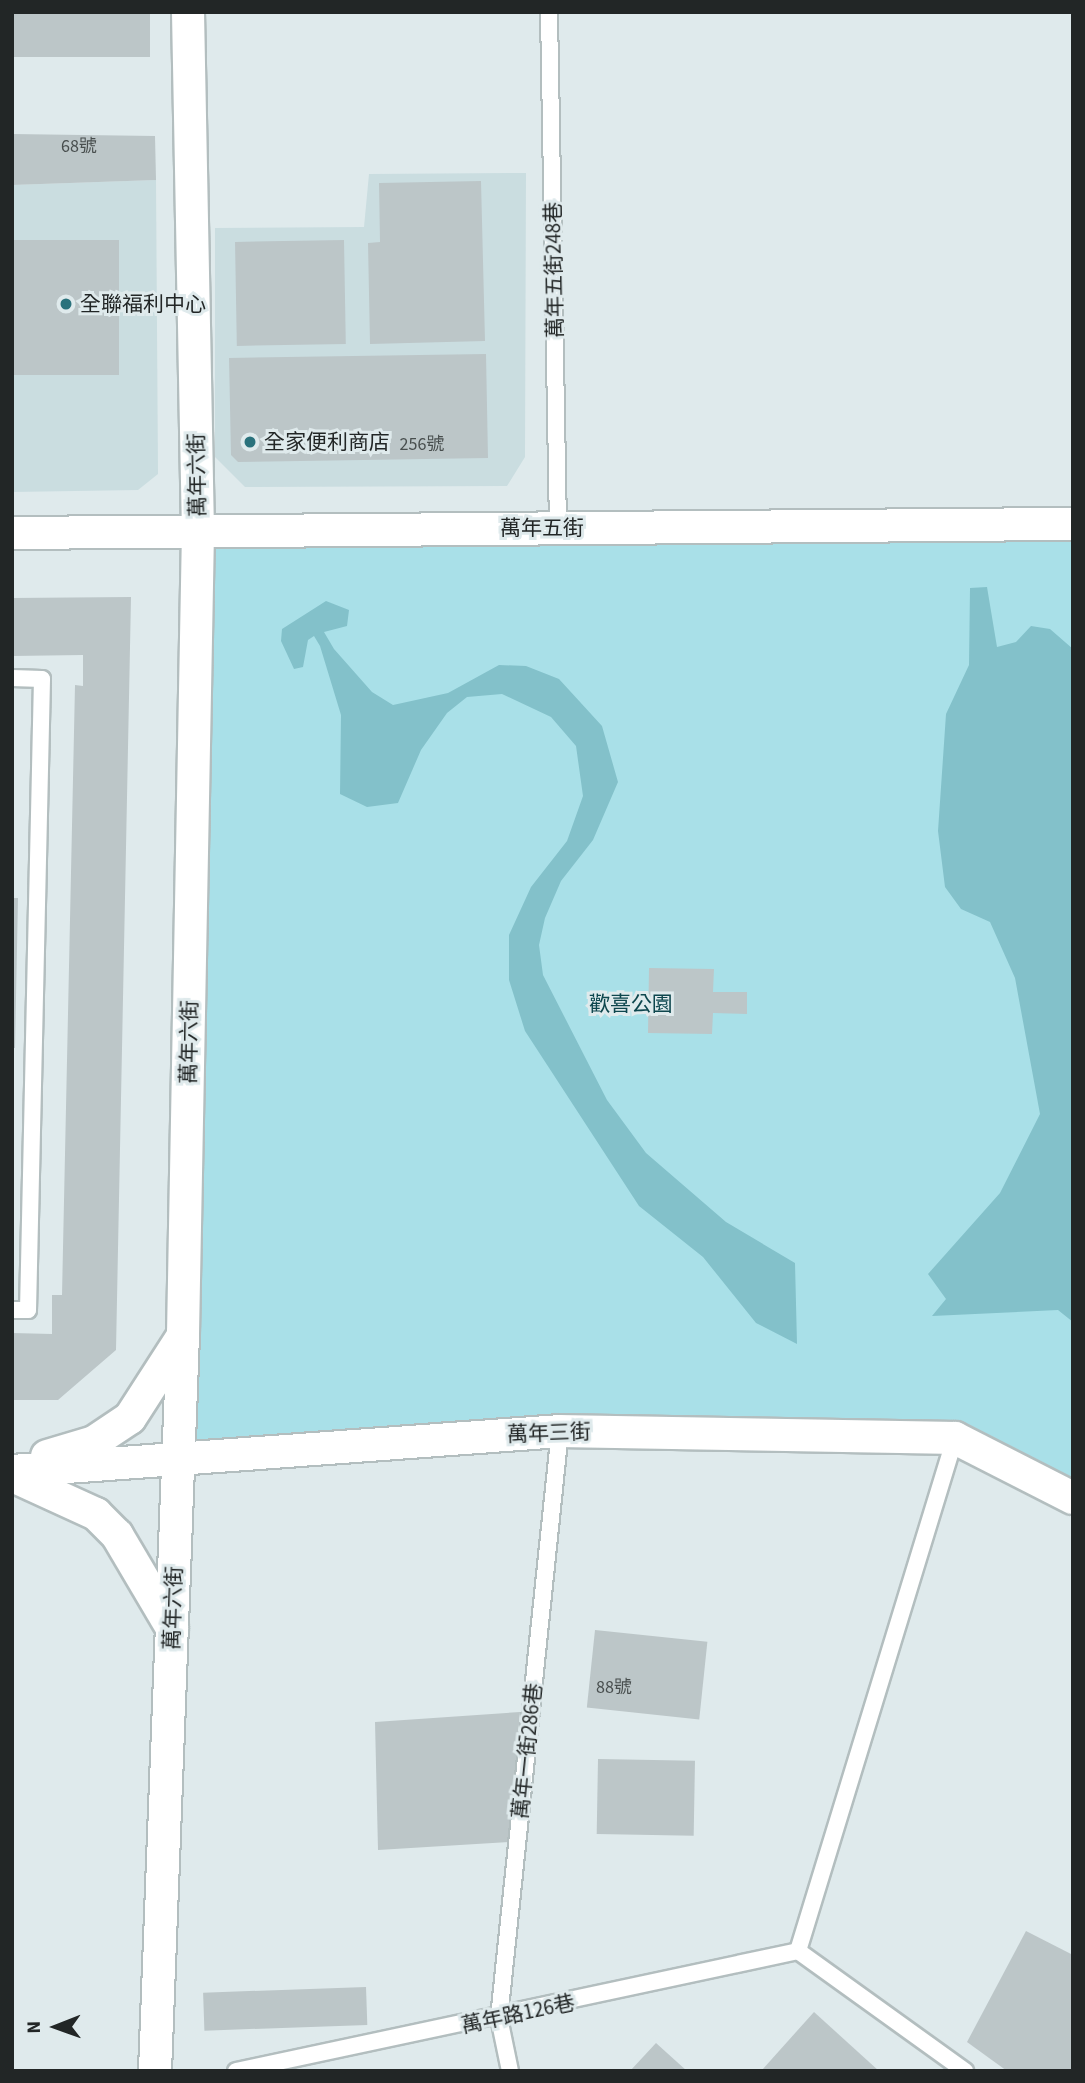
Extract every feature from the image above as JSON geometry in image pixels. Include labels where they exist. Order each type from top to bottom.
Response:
[{"type":"street","name":"萬年六街","points":[[155,2071],[183,1335],[198,533],[188,12]]},
{"type":"street","name":"萬年五街","points":[[12,533],[1073,524]]},
{"type":"street","points":[[12,1471],[94,1442],[130,1418],[183,1335]]},
{"type":"street","name":"萬年三街","points":[[12,1471],[560,1431],[955,1438],[1073,1498]]},
{"type":"street","points":[[12,1471],[96,1514],[117,1535],[172,1628]]},
{"type":"lane","name":"萬年五街248巷","points":[[549,12],[558,528]]},
{"type":"lane","points":[[12,678],[42,679],[28,1310],[12,1310]]},
{"type":"lane","name":"萬年一街286巷","points":[[510,2071],[499,2018],[560,1431]]},
{"type":"lane","points":[[955,1438],[798,1951],[965,2071]]},
{"type":"lane","name":"萬年路126巷","points":[[236,2071],[499,2018],[798,1951]]},
{"type":"shaded area","points":[[526,173],[525,457],[507,486],[245,487],[215,457],[215,228],[364,227],[369,174]]},
{"type":"shaded area","points":[[156,180],[158,474],[138,490],[12,492],[12,185]]},
{"type":"shaded area","points":[[987,587],[997,647],[1016,642],[1031,626],[1050,629],[1073,649],[1073,1322],[1058,1310],[932,1316],[946,1299],[928,1274],[1000,1193],[1040,1114],[1015,978],[990,922],[961,909],[945,887],[938,831],[946,714],[969,665],[970,588]]},
{"type":"shaded area","points":[[326,601],[349,610],[347,626],[324,632],[334,649],[372,692],[393,705],[448,693],[499,665],[526,666],[559,679],[602,726],[618,782],[593,840],[561,881],[545,918],[539,945],[543,975],[607,1100],[646,1153],[726,1222],[795,1263],[797,1344],[756,1323],[703,1257],[639,1206],[525,1031],[509,980],[509,935],[531,887],[567,841],[583,796],[576,746],[551,717],[502,694],[467,697],[447,713],[421,750],[398,803],[367,807],[340,794],[341,715],[320,646],[314,636],[308,640],[303,667],[294,669],[281,641],[282,629]]},
{"type":"green space","name":"歡喜公園","points":[[1073,524],[1073,1498],[955,1438],[179,1458],[198,533]]},
{"type":"building","points":[[12,12],[150,12],[150,57],[12,57]]},
{"type":"building","points":[[12,134],[155,136],[156,180],[12,185]]},
{"type":"building","points":[[481,181],[485,341],[370,344],[368,243],[380,242],[379,183]]},
{"type":"building","points":[[12,240],[119,240],[119,375],[12,375]]},
{"type":"building","points":[[344,240],[346,344],[237,346],[235,242]]},
{"type":"building","points":[[486,354],[488,458],[238,462],[231,455],[229,358]]},
{"type":"building","points":[[131,597],[116,1350],[58,1400],[12,1400],[12,1333],[52,1334],[52,1295],[62,1295],[75,685],[83,686],[83,655],[12,656],[12,598]]},
{"type":"building","points":[[12,898],[18,898],[15,1048],[12,1048]]},
{"type":"building","points":[[649,968],[714,969],[713,992],[747,992],[747,1014],[713,1013],[712,1034],[648,1033]]},
{"type":"building","points":[[595,1630],[707,1642],[699,1719],[587,1708]]},
{"type":"building","points":[[520,1712],[509,1842],[378,1850],[375,1722]]},
{"type":"building","points":[[598,1759],[695,1761],[694,1836],[597,1834]]},
{"type":"building","points":[[1026,1931],[1073,1955],[1073,2071],[1007,2071],[967,2042]]},
{"type":"building","points":[[366,1987],[367,2025],[204,2031],[203,1993]]},
{"type":"building","points":[[814,2012],[879,2071],[761,2071]]},
{"type":"building","points":[[656,2043],[687,2071],[630,2071]]},
{"type":"place","name":"全聯福利中心","points":[[66,304]]},
{"type":"place","name":"全家便利商店","points":[[250,442]]}]
